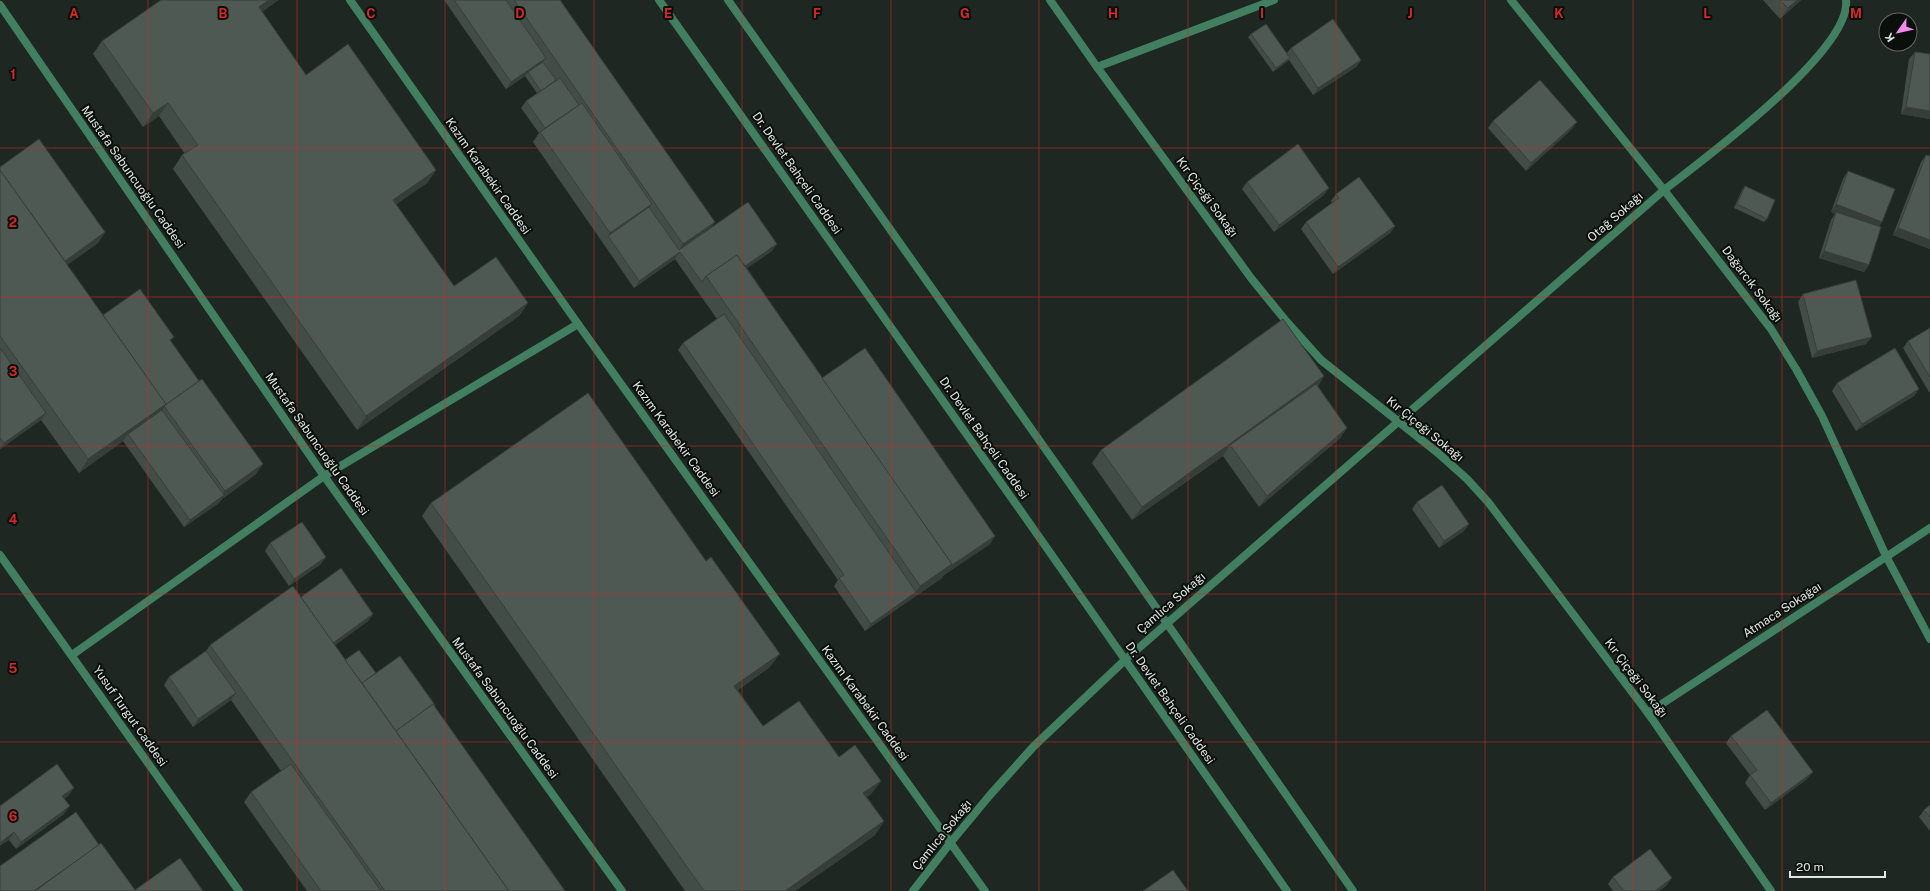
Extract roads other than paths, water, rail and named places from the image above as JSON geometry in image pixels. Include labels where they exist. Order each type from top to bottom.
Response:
[{"type":"street","name":"Kazım Karabekir Caddesi","points":[[350,0],[578,324],[985,891]]},
{"type":"street","name":"Dr. Devlet Bahçeli Caddesi","points":[[659,0],[1287,891]]},
{"type":"street","points":[[728,0],[1167,622],[1353,891]]},
{"type":"street","name":"Kır Çiçeği Sokağı","points":[[1050,0],[1097,68],[1251,278],[1286,321],[1322,360],[1397,422],[1438,453],[1467,479],[1488,502],[1648,713],[1771,891]]},
{"type":"street","points":[[1097,68],[1274,0]]},
{"type":"street","points":[[1511,0],[1664,190],[1753,120],[1804,72],[1828,44],[1847,8],[1846,0]]},
{"type":"street","name":"Mustafa Sabuncuoğlu Caddesi","points":[[0,5],[324,476],[622,891]]},
{"type":"street","name":"Otağ Sokağı","points":[[1397,422],[1664,190]]},
{"type":"street","name":"Dağarcık Sokağı","points":[[1664,190],[1770,329],[1796,368],[1822,416],[1886,556],[1930,639]]},
{"type":"street","points":[[72,655],[324,476],[578,324]]},
{"type":"street","name":"Çamlıca Sokağı","points":[[913,891],[990,795],[1034,746],[1167,622],[1397,422]]},
{"type":"street","name":"Atmaca Sokağaı","points":[[1648,713],[1930,528]]},
{"type":"street","name":"Yusuf Turgut Caddesi","points":[[0,554],[239,891]]}]
